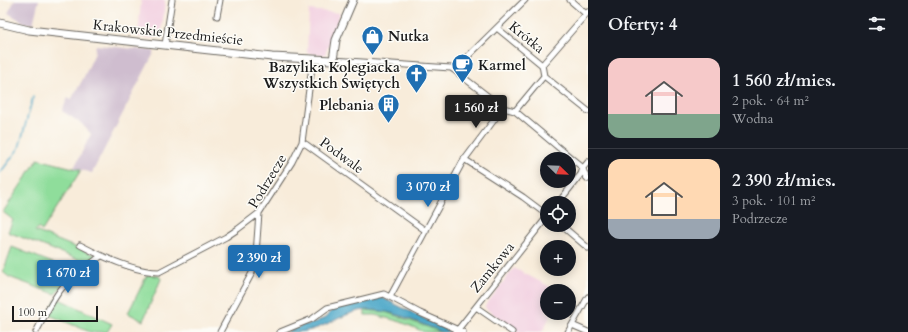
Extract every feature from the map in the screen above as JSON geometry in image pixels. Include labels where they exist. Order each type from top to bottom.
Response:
[{"type":"street","points":[[165,45],[172,0]]},
{"type":"street","points":[[217,16],[220,0]]},
{"type":"street","points":[[353,0],[336,40],[333,60],[440,67],[454,70],[503,108],[515,111],[583,168],[588,179]]},
{"type":"street","points":[[454,70],[525,0]]},
{"type":"street","points":[[570,0],[587,13],[542,65],[544,76],[588,111]]},
{"type":"street","name":"Krakowskie Przedmieście","points":[[1,25],[29,30],[272,57],[333,60]]},
{"type":"street","name":"Krótka","points":[[497,28],[542,65]]},
{"type":"street","name":"Podrzecze","points":[[220,332],[252,273],[256,254],[259,213],[288,168],[302,142],[313,59]]},
{"type":"street","points":[[515,111],[544,76]]},
{"type":"street","points":[[390,297],[464,159],[503,108]]},
{"type":"street","name":"Podwale","points":[[302,142],[426,231]]},
{"type":"street","points":[[464,159],[540,211]]},
{"type":"street","points":[[564,196],[581,174],[583,168],[588,162]]},
{"type":"street","points":[[80,245],[101,256],[138,268],[158,272],[238,229],[259,213]]},
{"type":"street","name":"Zamkowa","points":[[458,331],[540,225]]},
{"type":"street","points":[[569,232],[588,248]]},
{"type":"street","points":[[36,332],[61,289],[70,280],[101,256]]},
{"type":"street","points":[[280,332],[312,319],[327,308],[384,294],[458,331]]},
{"type":"street","points":[[568,332],[588,297]]},
{"type":"street","points":[[476,307],[512,332]]},
{"type":"street","points":[[572,325],[588,332]]},
{"type":"shaded area","points":[[15,0],[39,0],[33,24],[25,23],[8,13]]},
{"type":"shaded area","points":[[141,0],[165,0],[162,30],[155,38],[138,37]]},
{"type":"shaded area","points":[[309,10],[340,13],[325,55],[307,52]]},
{"type":"shaded area","points":[[96,45],[155,51],[92,173],[74,168],[91,134],[81,123],[62,111],[68,98],[71,100],[83,79],[94,55]]},
{"type":"shaded area","points":[[514,268],[545,284],[540,284],[540,320],[548,320],[542,332],[518,332],[486,309],[485,306]]},
{"type":"green space","points":[[38,159],[81,170],[42,231],[38,228],[35,231],[97,256],[87,263],[8,232],[13,220],[3,212]]},
{"type":"green space","points":[[12,247],[76,272],[65,281],[65,283],[55,294],[9,277],[3,272]]},
{"type":"green space","points":[[147,275],[159,276],[161,279],[143,321],[128,313]]},
{"type":"green space","points":[[57,298],[112,324],[107,332],[90,332],[47,314]]},
{"type":"green space","points":[[365,310],[386,312],[442,332],[424,332],[401,322],[375,315],[365,315]]},
{"type":"water","points":[[381,297],[451,332],[442,332],[395,314],[376,310],[366,310],[346,315],[311,330],[287,332],[305,324],[308,325],[325,318],[334,308]]},
{"type":"waterway","points":[[0,173],[19,148],[33,97]]},
{"type":"place","name":"Nutka","points":[[373,56]]},
{"type":"place","name":"Karmel","points":[[463,84]]},
{"type":"place","name":"Bazylika Kolegiacka Wszystkich Świętych","points":[[416,94]]},
{"type":"place","name":"Plebania","points":[[389,124]]}]
